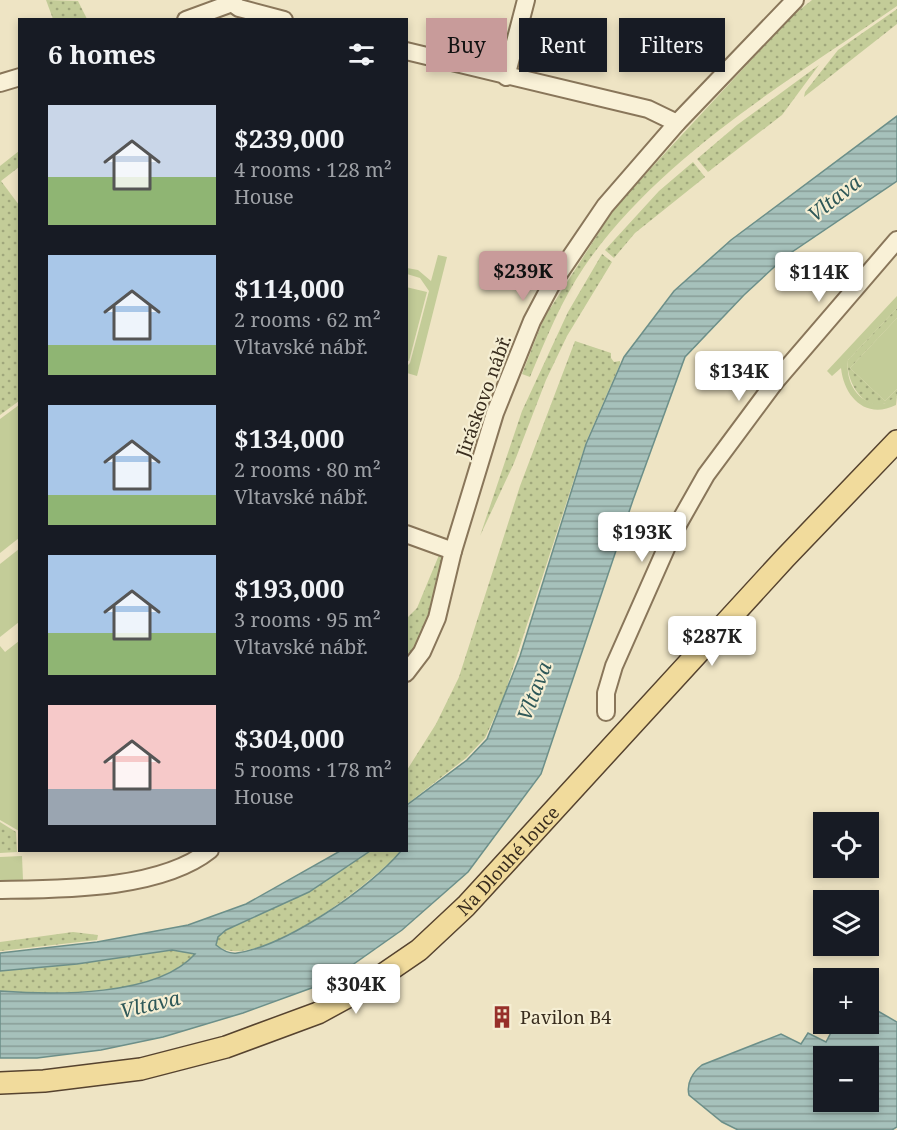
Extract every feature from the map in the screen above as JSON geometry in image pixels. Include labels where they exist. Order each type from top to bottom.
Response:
[{"type":"main road","name":"Na Dlouhé louce","points":[[0,1083],[44,1081],[141,1069],[226,1047],[318,1013],[362,990],[419,950],[466,906],[777,566],[897,441]]},
{"type":"street","points":[[506,77],[526,0]]},
{"type":"street","name":"Jiráskovo nábř.","points":[[408,671],[422,652],[437,618],[453,551],[495,413],[532,321],[550,287],[605,206],[677,123],[795,0]]},
{"type":"street","points":[[191,18],[232,1],[239,8],[276,18]]},
{"type":"street","points":[[408,52],[506,77],[648,109],[677,123]]},
{"type":"street","points":[[0,83],[18,78]]},
{"type":"street","points":[[606,712],[606,693],[614,666],[672,535],[706,475],[775,382],[897,240]]},
{"type":"street","points":[[408,535],[453,551]]},
{"type":"street","points":[[0,890],[90,888],[172,871],[206,852]]},
{"type":"green space","points":[[46,0],[78,1],[86,18],[53,18]]},
{"type":"green space","points":[[812,0],[897,0],[897,6],[728,123],[650,190],[615,227],[584,267],[561,307],[530,377],[522,374],[544,318],[616,206],[792,16]]},
{"type":"green space","points":[[897,9],[897,24],[804,97],[805,92],[838,50]]},
{"type":"green space","points":[[819,65],[782,115],[708,172],[697,159],[737,125]]},
{"type":"green space","points":[[18,152],[18,168],[1,181],[18,204],[18,402],[0,415],[0,166]]},
{"type":"green space","points":[[693,162],[705,177],[635,233],[614,258],[605,250],[659,191]]},
{"type":"green space","points":[[602,254],[612,262],[567,336],[546,380],[514,463],[480,536],[522,411],[568,312]]},
{"type":"green space","points":[[438,255],[447,257],[417,376],[408,373],[408,365],[429,291],[420,278],[408,274],[408,268],[418,270],[431,281]]},
{"type":"green space","points":[[408,287],[427,292],[408,361]]},
{"type":"green space","points":[[897,296],[897,308],[848,360],[851,385],[861,397],[875,404],[884,404],[897,396],[896,405],[875,410],[866,408],[858,403],[847,388],[841,368],[832,376],[827,371]]},
{"type":"green space","points":[[897,308],[897,318],[850,368],[885,401],[897,389],[897,396],[887,403],[878,405],[869,402],[855,389],[848,370],[848,360]]},
{"type":"green space","points":[[897,318],[897,389],[885,401],[850,368]]},
{"type":"green space","points":[[575,341],[611,353],[614,362],[620,361],[620,364],[586,442],[504,696],[485,738],[466,758],[408,803],[408,768],[436,724],[459,677],[520,486]]},
{"type":"green space","points":[[18,406],[18,539],[0,553],[0,419]]},
{"type":"green space","points":[[18,550],[18,623],[0,637],[0,564]]},
{"type":"green space","points":[[439,555],[445,562],[439,588],[426,626],[408,659],[408,617],[417,608]]},
{"type":"green space","points":[[18,642],[18,830],[0,820],[0,646],[5,652]]},
{"type":"green space","points":[[0,822],[16,832],[17,852],[0,853]]},
{"type":"green space","points":[[369,852],[400,852],[341,902],[284,937],[257,948],[234,951],[216,945],[218,937],[226,930],[309,892]]},
{"type":"green space","points":[[22,856],[23,880],[0,882],[0,857]]},
{"type":"green space","points":[[73,932],[98,935],[97,940],[0,951],[0,942]]},
{"type":"green space","points":[[172,950],[196,954],[178,968],[131,986],[76,992],[0,991],[0,971],[77,964]]},
{"type":"water","name":"Vltava","points":[[897,116],[897,181],[786,256],[744,295],[685,357],[633,500],[541,774],[468,872],[402,930],[328,982],[243,1013],[163,1037],[101,1050],[37,1058],[0,1058],[0,991],[75,992],[131,986],[178,968],[195,954],[172,950],[77,964],[0,971],[0,953],[97,942],[188,925],[246,904],[338,852],[369,852],[309,892],[226,930],[218,937],[216,945],[234,953],[257,948],[279,939],[326,913],[369,882],[400,852],[408,852],[408,804],[467,760],[487,739],[520,656],[586,444],[624,357],[674,291],[731,240]]},
{"type":"water","points":[[879,1012],[897,1022],[897,1127],[892,1130],[738,1130],[722,1122],[689,1095],[688,1086],[691,1078],[702,1065],[781,1034],[801,1044],[808,1033],[826,1042],[830,1034],[879,1034]]},
{"type":"place","name":"Pavilon B4","points":[[502,1017]]}]
